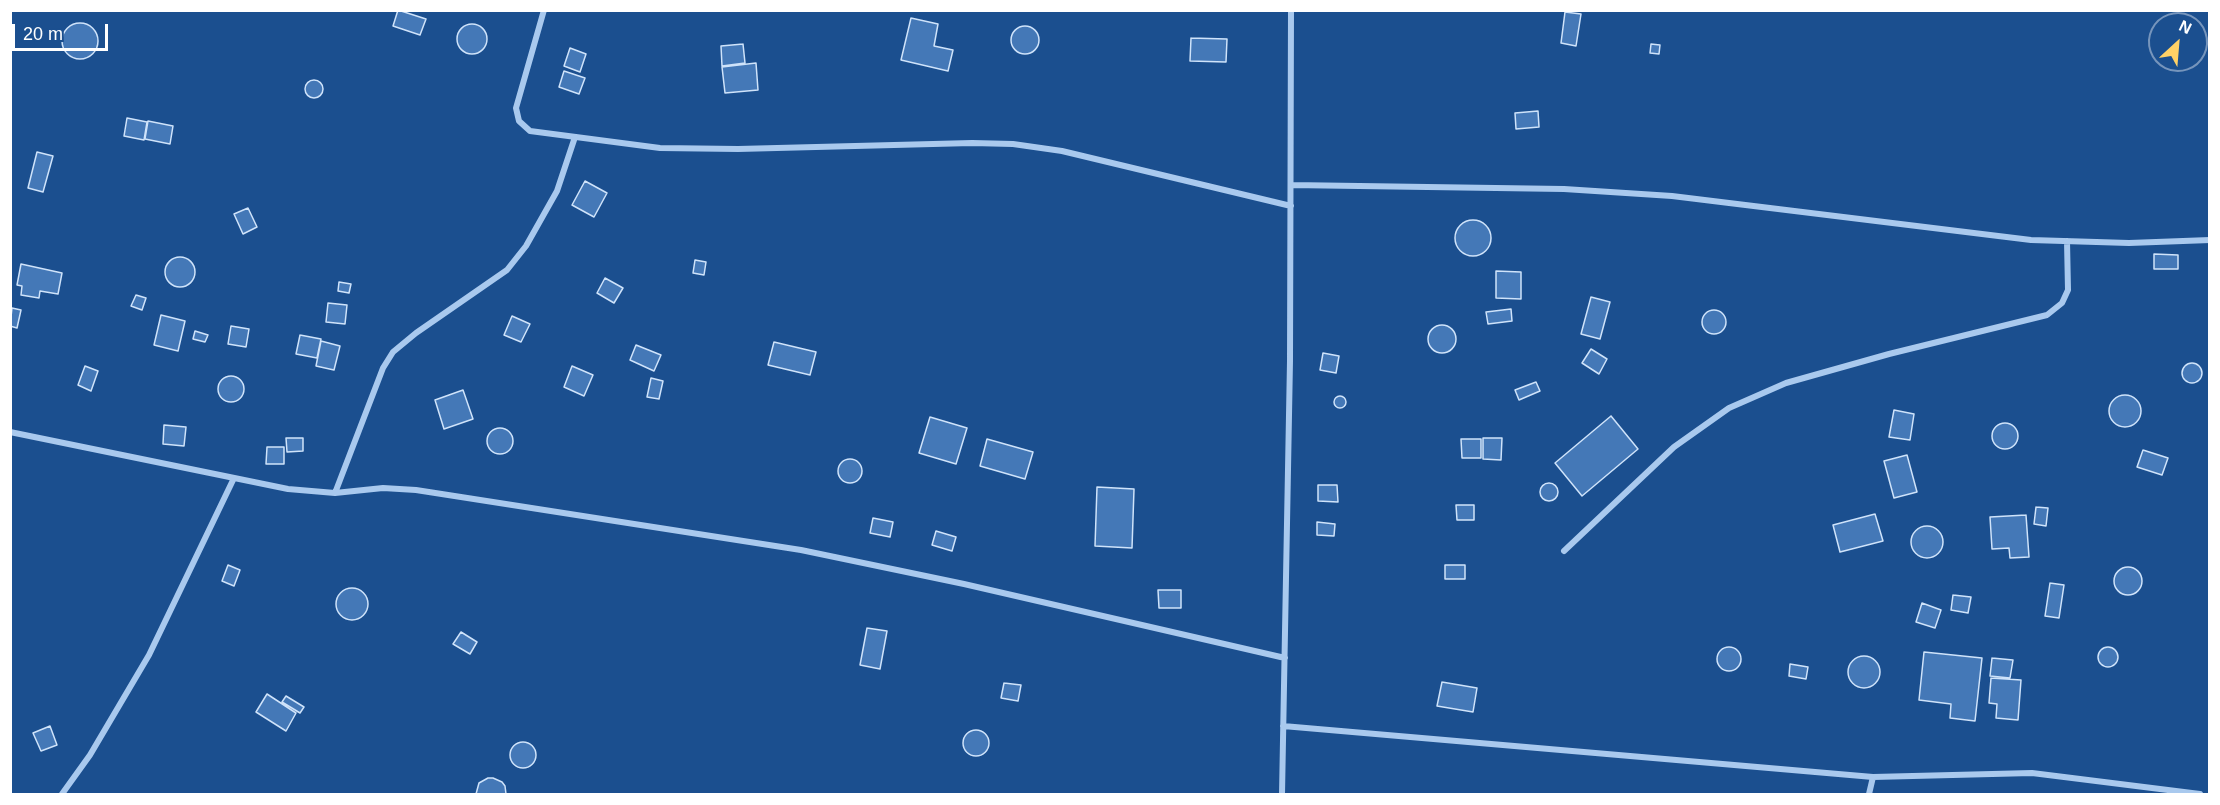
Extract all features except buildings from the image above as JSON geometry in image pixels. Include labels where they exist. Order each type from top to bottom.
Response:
[{"type":"street","points":[[544,10],[516,108],[519,121],[530,131],[660,148],[738,149],[972,142],[1013,144],[1062,151],[1291,206]]},
{"type":"street","points":[[1282,795],[1291,206],[1291,10]]},
{"type":"street","points":[[336,493],[383,368],[393,352],[416,333],[507,270],[526,246],[557,191],[575,137]]},
{"type":"street","points":[[1291,185],[1564,189],[1672,196],[2031,240],[2129,243],[2210,240]]},
{"type":"street","points":[[1564,551],[1674,447],[1729,408],[1786,383],[1889,354],[2048,315],[2062,303],[2068,290],[2067,241]]},
{"type":"street","points":[[10,432],[288,489],[336,493],[383,488],[416,490],[801,550],[1285,658]]},
{"type":"street","points":[[62,795],[90,755],[149,655],[234,478]]},
{"type":"street","points":[[1283,726],[1873,777],[2032,773],[2200,795]]},
{"type":"street","points":[[1869,795],[1873,777]]}]
